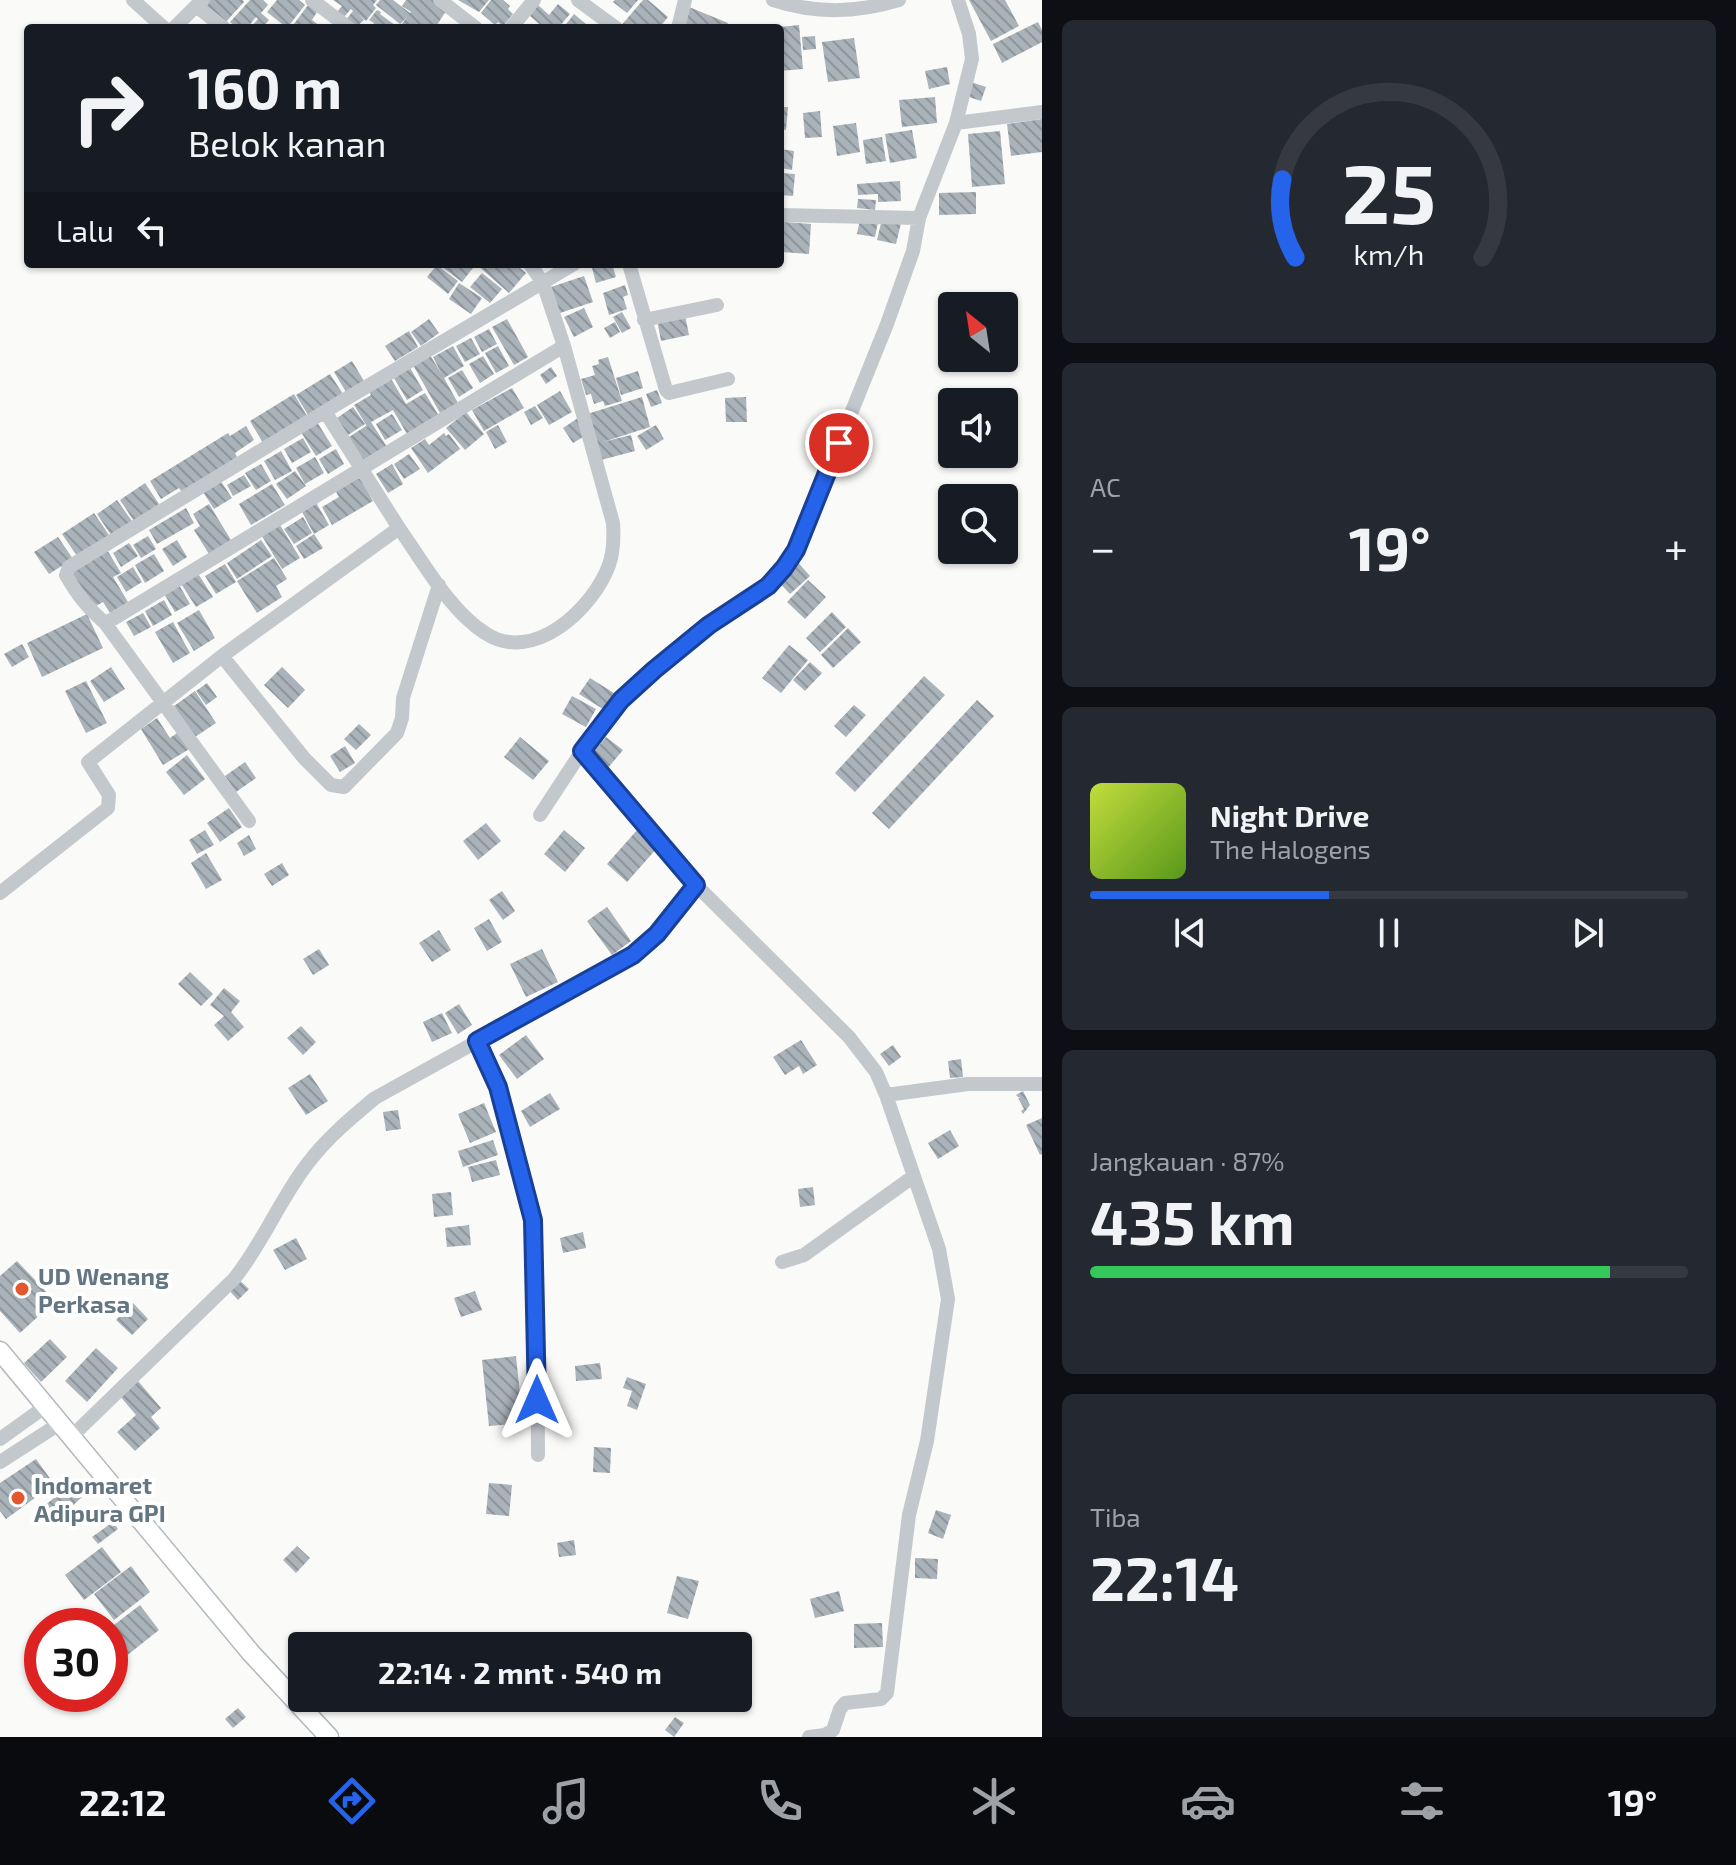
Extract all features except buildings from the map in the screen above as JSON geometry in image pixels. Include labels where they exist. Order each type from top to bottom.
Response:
[{"type":"main road","points":[[0,1351],[251,1653],[329,1737]]},
{"type":"street","points":[[133,0],[160,24]]},
{"type":"street","points":[[312,0],[344,24]]},
{"type":"street","points":[[440,0],[471,24]]},
{"type":"street","points":[[514,24],[534,0]]},
{"type":"street","points":[[578,0],[611,24]]},
{"type":"street","points":[[679,24],[685,0]]},
{"type":"street","points":[[773,0],[797,8],[832,12],[875,7],[899,0]]},
{"type":"street","points":[[540,815],[582,751],[621,700],[709,625],[768,586],[796,550],[887,324],[913,251],[919,218],[956,123],[972,59],[969,34],[958,0]]},
{"type":"street","points":[[178,24],[200,3],[220,24]]},
{"type":"street","points":[[956,123],[1042,112]]},
{"type":"street","points":[[784,215],[919,218]]},
{"type":"street","points":[[326,413],[399,528],[468,620],[484,632],[508,642],[533,640],[562,625],[584,605],[600,583],[614,545],[613,523],[564,346],[543,283],[533,268]]},
{"type":"street","points":[[249,821],[105,623],[80,600],[66,575],[69,567],[567,268]]},
{"type":"street","points":[[630,268],[662,381],[669,393],[728,379]]},
{"type":"street","points":[[644,320],[717,305]]},
{"type":"street","points":[[105,623],[564,346]]},
{"type":"street","points":[[0,893],[108,808],[109,795],[88,762],[222,656],[399,528]]},
{"type":"street","points":[[222,656],[304,758],[331,785],[344,787],[397,733],[403,698],[439,585]]},
{"type":"street","points":[[582,751],[696,885],[849,1037],[876,1072],[939,1249],[947,1284],[948,1313],[927,1441],[909,1515],[887,1693],[881,1699],[842,1704],[831,1733],[809,1737]]},
{"type":"street","points":[[0,1462],[65,1431],[234,1279],[252,1257],[307,1163],[342,1126],[375,1098],[633,955],[657,934],[696,885]]},
{"type":"street","points":[[477,1041],[498,1087],[533,1220],[537,1294],[538,1455]]},
{"type":"street","points":[[886,1095],[968,1084],[1042,1084]]},
{"type":"street","points":[[782,1262],[804,1255],[914,1176]]},
{"type":"street","points":[[0,1439],[46,1406]]},
{"type":"place","name":"UD Wenang Perkasa","points":[[22,1289]]},
{"type":"place","name":"Indomaret Adipura GPI","points":[[18,1498]]},
{"type":"route","points":[[537,1400],[533,1220],[498,1087],[477,1041],[633,955],[657,934],[696,885],[582,751],[621,700],[654,670],[709,625],[768,586],[784,568],[796,550],[839,443]]}]
